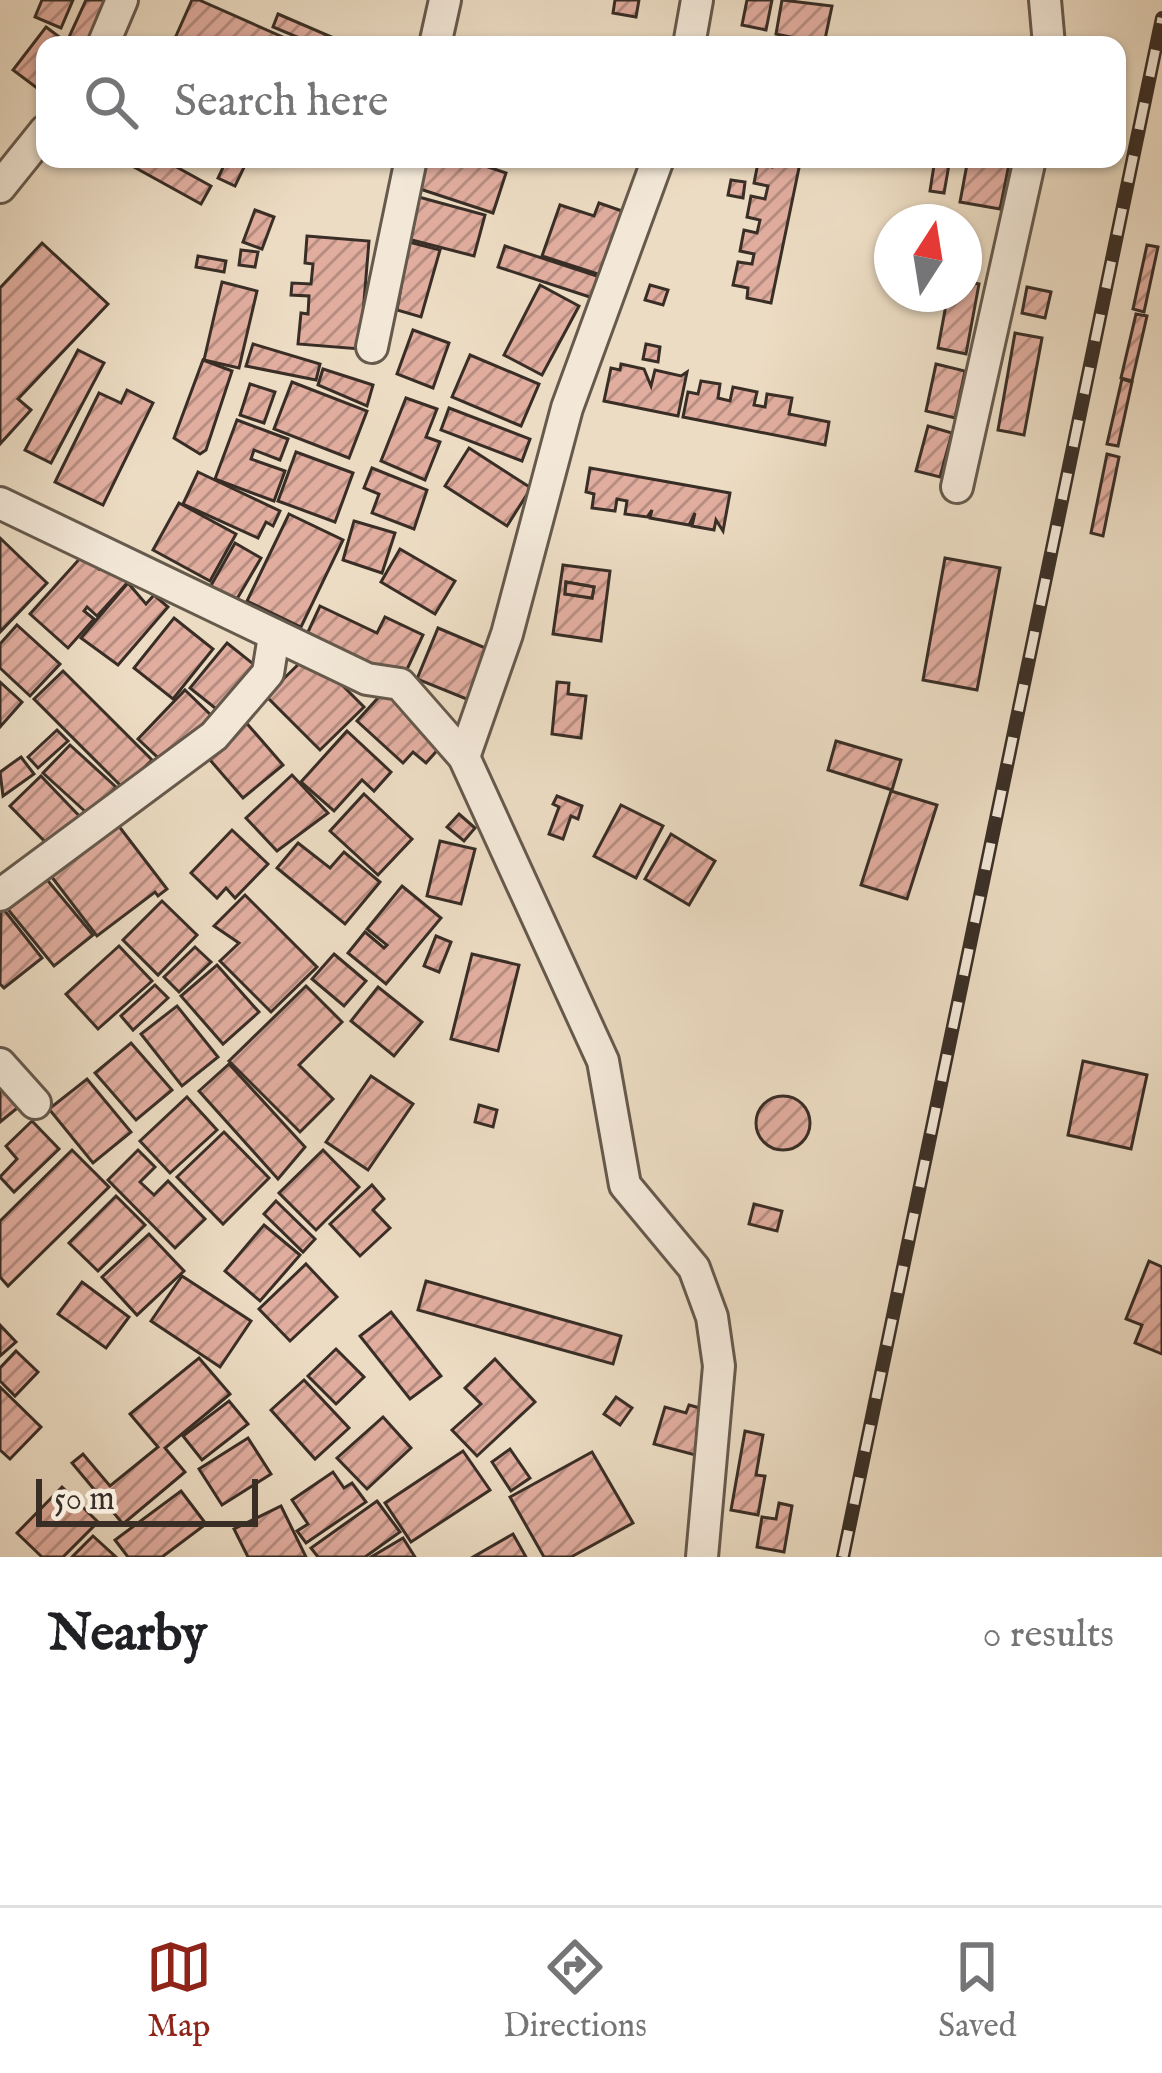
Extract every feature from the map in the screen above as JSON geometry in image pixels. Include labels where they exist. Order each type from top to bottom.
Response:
[{"type":"street","points":[[107,36],[122,0]]},
{"type":"street","points":[[437,36],[445,0]]},
{"type":"street","points":[[690,36],[697,0]]},
{"type":"street","points":[[1045,0],[1048,36]]},
{"type":"street","points":[[0,187],[36,142]]},
{"type":"street","points":[[372,347],[409,168]]},
{"type":"street","points":[[464,757],[507,634],[566,408],[655,168]]},
{"type":"street","points":[[957,487],[1028,168]]},
{"type":"street","points":[[0,503],[208,598],[274,636],[367,679],[400,684],[464,757],[603,1061],[625,1185],[694,1268],[712,1317],[719,1366],[702,1557]]},
{"type":"street","points":[[0,895],[214,736],[268,674],[274,636]]},
{"type":"street","points":[[0,1064],[35,1103]]},
{"type":"building","points":[[42,0],[73,0],[61,28],[35,17]]},
{"type":"building","points":[[86,0],[116,0],[99,36],[69,36]]},
{"type":"building","points":[[192,0],[199,0],[281,36],[176,36]]},
{"type":"building","points":[[615,0],[639,0],[636,17],[613,13]]},
{"type":"building","points":[[747,0],[772,0],[766,30],[742,25]]},
{"type":"building","points":[[782,0],[832,6],[826,36],[776,34]]},
{"type":"building","points":[[278,14],[329,36],[294,36],[273,27]]},
{"type":"building","points":[[36,40],[36,87],[13,70]]},
{"type":"building","points":[[136,168],[178,168],[211,186],[201,204]]},
{"type":"building","points":[[223,168],[244,168],[235,186],[218,178]]},
{"type":"building","points":[[423,168],[491,168],[506,173],[493,213],[417,188]]},
{"type":"building","points":[[757,168],[799,168],[771,303],[747,298],[748,288],[733,285],[738,262],[752,264],[754,254],[740,251],[744,230],[757,233],[760,220],[747,217],[751,196],[765,199],[768,186],[754,183]]},
{"type":"building","points":[[934,168],[948,168],[944,193],[930,191]]},
{"type":"building","points":[[966,168],[1008,168],[1000,209],[960,202]]},
{"type":"building","points":[[731,180],[745,182],[743,198],[728,195]]},
{"type":"building","points":[[415,196],[485,215],[474,256],[404,238]]},
{"type":"building","points":[[599,203],[625,212],[604,276],[542,256],[560,205],[594,216]]},
{"type":"building","points":[[255,210],[274,217],[262,249],[243,242]]},
{"type":"building","points":[[307,236],[369,241],[360,349],[298,344],[301,313],[308,314],[309,296],[291,295],[292,283],[311,284],[313,264],[305,263]]},
{"type":"building","points":[[409,242],[440,250],[421,317],[397,310]]},
{"type":"building","points":[[42,243],[108,304],[18,399],[31,410],[0,444],[0,288]]},
{"type":"building","points":[[1147,245],[1158,247],[1144,312],[1133,309]]},
{"type":"building","points":[[505,246],[603,278],[596,299],[498,267]]},
{"type":"building","points":[[241,250],[258,252],[255,267],[239,265]]},
{"type":"building","points":[[198,256],[226,261],[224,272],[196,267]]},
{"type":"building","points":[[222,282],[257,291],[239,368],[204,360]]},
{"type":"building","points":[[540,285],[579,306],[542,375],[504,355]]},
{"type":"building","points":[[650,285],[668,290],[663,305],[645,300]]},
{"type":"building","points":[[1027,287],[1051,292],[1045,318],[1022,313]]},
{"type":"building","points":[[945,312],[974,312],[966,354],[938,348]]},
{"type":"building","points":[[1136,314],[1147,316],[1132,381],[1121,378]]},
{"type":"building","points":[[413,330],[449,343],[433,388],[397,374]]},
{"type":"building","points":[[1015,333],[1042,338],[1024,435],[998,430]]},
{"type":"building","points":[[253,344],[320,364],[316,380],[246,366]]},
{"type":"building","points":[[646,344],[660,347],[658,362],[643,359]]},
{"type":"building","points":[[78,350],[104,363],[51,463],[25,450]]},
{"type":"building","points":[[470,355],[539,384],[521,426],[452,397]]},
{"type":"building","points":[[203,360],[232,371],[206,450],[200,454],[174,438]]},
{"type":"building","points":[[621,364],[644,369],[651,386],[655,370],[681,376],[687,372],[678,416],[604,401],[611,368],[620,370]]},
{"type":"building","points":[[936,364],[965,371],[955,418],[926,411]]},
{"type":"building","points":[[323,369],[373,385],[367,406],[318,385]]},
{"type":"building","points":[[1122,379],[1132,382],[1118,446],[1107,444]]},
{"type":"building","points":[[701,381],[720,384],[718,398],[730,401],[733,387],[757,392],[754,405],[765,407],[767,394],[792,398],[789,414],[829,422],[825,445],[683,417],[688,392],[698,394]]},
{"type":"building","points":[[292,382],[367,411],[349,458],[274,429]]},
{"type":"building","points":[[250,384],[275,392],[264,423],[240,415]]},
{"type":"building","points":[[127,390],[153,403],[103,505],[55,482],[99,393],[121,403]]},
{"type":"building","points":[[406,398],[437,409],[426,437],[440,442],[425,480],[381,461]]},
{"type":"building","points":[[449,408],[530,439],[522,461],[441,430]]},
{"type":"building","points":[[237,420],[288,439],[280,460],[254,450],[251,459],[285,471],[274,501],[215,479]]},
{"type":"building","points":[[928,426],[952,433],[940,477],[916,471]]},
{"type":"building","points":[[469,448],[531,488],[507,526],[445,486]]},
{"type":"building","points":[[296,452],[353,473],[335,522],[278,501]]},
{"type":"building","points":[[1107,454],[1119,457],[1103,536],[1091,533]]},
{"type":"building","points":[[372,468],[427,490],[414,529],[372,513],[379,494],[364,488]]},
{"type":"building","points":[[590,468],[730,493],[723,531],[716,520],[714,530],[692,526],[695,513],[689,525],[650,518],[652,510],[647,517],[625,514],[627,501],[617,499],[615,511],[592,508],[594,494],[586,492]]},
{"type":"building","points":[[198,472],[280,511],[273,526],[266,522],[258,538],[183,504]]},
{"type":"building","points":[[179,503],[236,534],[210,581],[153,550]]},
{"type":"building","points":[[289,514],[343,540],[301,627],[247,601]]},
{"type":"building","points":[[354,521],[395,533],[382,573],[343,560]]},
{"type":"building","points":[[0,538],[47,583],[0,632]]},
{"type":"building","points":[[235,543],[261,558],[234,604],[209,589]]},
{"type":"building","points":[[400,549],[455,581],[435,614],[381,582]]},
{"type":"building","points":[[83,555],[99,569],[105,562],[128,582],[97,616],[87,607],[84,611],[94,619],[68,648],[30,614]]},
{"type":"building","points":[[945,558],[1000,568],[977,690],[923,680]]},
{"type":"building","points":[[563,565],[610,571],[601,641],[553,634]],"holes":[[[566,582],[594,587],[592,598],[565,594]]]},
{"type":"building","points":[[566,582],[594,587],[592,598],[565,594]]},
{"type":"building","points":[[128,583],[146,604],[154,595],[168,607],[118,665],[81,638]]},
{"type":"building","points":[[320,606],[377,633],[385,617],[423,635],[403,678],[307,634]]},
{"type":"building","points":[[174,618],[213,649],[173,699],[134,668]]},
{"type":"building","points":[[17,625],[60,664],[30,696],[0,668],[0,644]]},
{"type":"building","points":[[438,628],[495,652],[474,702],[417,679]]},
{"type":"building","points":[[227,643],[262,671],[225,716],[190,688]]},
{"type":"building","points":[[310,653],[364,707],[320,750],[266,696]]},
{"type":"building","points":[[63,671],[152,760],[123,788],[34,699]]},
{"type":"building","points":[[0,682],[22,702],[0,727]]},
{"type":"building","points":[[557,682],[569,683],[568,694],[586,696],[581,738],[552,734]]},
{"type":"building","points":[[388,687],[442,745],[426,763],[413,752],[403,763],[357,721]]},
{"type":"building","points":[[185,690],[215,719],[168,767],[138,739]]},
{"type":"building","points":[[243,719],[283,765],[243,798],[204,753]]},
{"type":"building","points":[[57,730],[68,741],[38,768],[28,757]]},
{"type":"building","points":[[347,731],[391,772],[374,791],[362,780],[334,811],[301,782]]},
{"type":"building","points":[[836,741],[901,760],[892,790],[828,770]]},
{"type":"building","points":[[70,745],[116,787],[89,815],[43,773]]},
{"type":"building","points":[[21,757],[34,774],[3,796],[0,772]]},
{"type":"building","points":[[292,775],[328,813],[277,851],[246,818]]},
{"type":"building","points":[[41,776],[85,822],[54,851],[10,806]]},
{"type":"building","points":[[891,791],[937,805],[907,899],[861,885]]},
{"type":"building","points":[[364,794],[412,839],[378,875],[330,831]]},
{"type":"building","points":[[557,796],[582,806],[578,819],[571,816],[563,839],[549,834],[559,807],[553,804]]},
{"type":"building","points":[[621,805],[663,826],[636,878],[594,856]]},
{"type":"building","points":[[459,814],[475,828],[464,841],[447,827]]},
{"type":"building","points":[[118,825],[167,889],[158,896],[155,892],[97,936],[51,876]]},
{"type":"building","points":[[232,830],[268,864],[235,898],[226,888],[217,898],[191,873]]},
{"type":"building","points":[[671,834],[715,861],[689,905],[645,879]]},
{"type":"building","points":[[440,841],[475,849],[461,904],[427,896]]},
{"type":"building","points":[[298,843],[330,868],[344,852],[380,882],[345,924],[277,868]]},
{"type":"building","points":[[44,876],[93,935],[54,966],[6,907]]},
{"type":"building","points":[[402,886],[441,918],[386,984],[348,953],[365,932],[384,948],[387,945],[367,929]]},
{"type":"building","points":[[245,895],[317,967],[271,1012],[220,961],[239,943],[214,926]]},
{"type":"building","points":[[162,901],[197,935],[158,975],[123,940]]},
{"type":"building","points":[[1,906],[42,958],[4,988],[0,984]]},
{"type":"building","points":[[436,936],[451,942],[439,972],[424,966]]},
{"type":"building","points":[[119,946],[152,981],[98,1029],[66,994]]},
{"type":"building","points":[[195,947],[211,962],[179,992],[164,977]]},
{"type":"building","points":[[334,954],[366,981],[344,1006],[312,979]]},
{"type":"building","points":[[472,954],[519,965],[498,1051],[451,1039]]},
{"type":"building","points":[[217,965],[259,1012],[223,1044],[181,996]]},
{"type":"building","points":[[155,985],[168,998],[133,1030],[121,1016]]},
{"type":"building","points":[[306,986],[342,1022],[299,1065],[333,1099],[300,1132],[229,1061]]},
{"type":"building","points":[[378,987],[422,1022],[394,1056],[351,1021]]},
{"type":"building","points":[[177,1006],[218,1057],[182,1086],[141,1034]]},
{"type":"building","points":[[131,1043],[172,1090],[136,1120],[95,1073]]},
{"type":"building","points":[[1083,1061],[1147,1075],[1131,1149],[1068,1135]]},
{"type":"building","points":[[229,1064],[305,1147],[278,1179],[199,1091]]},
{"type":"building","points":[[0,1069],[26,1101],[0,1122]]},
{"type":"building","points":[[371,1076],[413,1104],[368,1170],[326,1142]]},
{"type":"building","points":[[87,1079],[131,1132],[93,1163],[49,1109]]},
{"type":"building","points":[[783,1096],[802,1104],[810,1123],[802,1142],[783,1150],[764,1142],[756,1123],[764,1104]]},
{"type":"building","points":[[187,1097],[217,1130],[170,1173],[140,1141]]},
{"type":"building","points":[[479,1105],[497,1110],[493,1127],[475,1122]]},
{"type":"building","points":[[32,1121],[59,1149],[14,1192],[0,1177],[17,1159],[6,1146]]},
{"type":"building","points":[[224,1132],[269,1178],[223,1224],[177,1177]]},
{"type":"building","points":[[72,1150],[109,1187],[8,1286],[0,1277],[0,1221]]},
{"type":"building","points":[[138,1150],[155,1167],[140,1182],[154,1195],[168,1181],[205,1219],[175,1248],[108,1180]]},
{"type":"building","points":[[323,1150],[359,1187],[316,1230],[279,1193]]},
{"type":"building","points":[[372,1185],[384,1199],[373,1210],[390,1228],[360,1256],[330,1224]]},
{"type":"building","points":[[116,1196],[145,1225],[98,1271],[69,1243]]},
{"type":"building","points":[[276,1201],[315,1239],[303,1252],[264,1214]]},
{"type":"building","points":[[754,1204],[782,1211],[777,1231],[749,1224]]},
{"type":"building","points":[[264,1225],[300,1255],[260,1301],[225,1271]]},
{"type":"building","points":[[149,1234],[184,1271],[137,1315],[102,1277]]},
{"type":"building","points":[[1149,1261],[1162,1267],[1162,1354],[1135,1343],[1142,1325],[1126,1319]]},
{"type":"building","points":[[306,1264],[337,1297],[290,1341],[259,1309]]},
{"type":"building","points":[[182,1276],[251,1321],[220,1367],[151,1321]]},
{"type":"building","points":[[426,1281],[621,1336],[613,1364],[418,1310]]},
{"type":"building","points":[[82,1282],[129,1317],[106,1348],[58,1314]]},
{"type":"building","points":[[391,1312],[441,1376],[410,1399],[360,1336]]},
{"type":"building","points":[[0,1325],[16,1342],[0,1356]]},
{"type":"building","points":[[336,1349],[364,1377],[336,1404],[308,1376]]},
{"type":"building","points":[[16,1351],[38,1372],[15,1396],[0,1381],[0,1368]]},
{"type":"building","points":[[199,1358],[230,1394],[165,1448],[185,1472],[123,1524],[72,1463],[83,1454],[110,1486],[158,1447],[130,1414]]},
{"type":"building","points":[[495,1359],[535,1402],[477,1456],[452,1430],[481,1404],[465,1388]]},
{"type":"building","points":[[304,1380],[349,1428],[315,1459],[271,1410]]},
{"type":"building","points":[[0,1387],[41,1427],[10,1459],[0,1450]]},
{"type":"building","points":[[616,1397],[632,1408],[620,1425],[604,1414]]},
{"type":"building","points":[[229,1401],[248,1424],[202,1460],[183,1436]]},
{"type":"building","points":[[689,1405],[711,1411],[699,1456],[654,1444],[665,1407],[686,1413]]},
{"type":"building","points":[[383,1417],[411,1448],[367,1489],[337,1458]]},
{"type":"building","points":[[745,1431],[763,1435],[756,1475],[765,1476],[758,1515],[731,1510]]},
{"type":"building","points":[[248,1438],[271,1474],[222,1505],[199,1469]]},
{"type":"building","points":[[510,1449],[530,1478],[511,1491],[492,1462]]},
{"type":"building","points":[[463,1451],[490,1490],[411,1542],[385,1503]]},
{"type":"building","points":[[592,1452],[633,1523],[571,1557],[544,1557],[510,1497]]},
{"type":"building","points":[[333,1472],[344,1488],[352,1483],[366,1502],[306,1543],[297,1531],[308,1524],[292,1500]]},
{"type":"building","points":[[62,1487],[98,1522],[63,1557],[42,1557],[17,1533]]},
{"type":"building","points":[[181,1491],[206,1524],[162,1557],[128,1557],[115,1540]]},
{"type":"building","points":[[377,1501],[400,1532],[365,1557],[318,1557],[311,1548]]},
{"type":"building","points":[[779,1503],[792,1506],[784,1552],[757,1547],[762,1517],[776,1519]]},
{"type":"building","points":[[281,1506],[306,1557],[248,1557],[234,1529]]},
{"type":"building","points":[[513,1534],[526,1557],[473,1557]]},
{"type":"building","points":[[93,1536],[116,1557],[72,1557]]},
{"type":"building","points":[[403,1538],[415,1557],[371,1557]]},
{"type":"railway","points":[[843,1557],[1162,18]]}]
